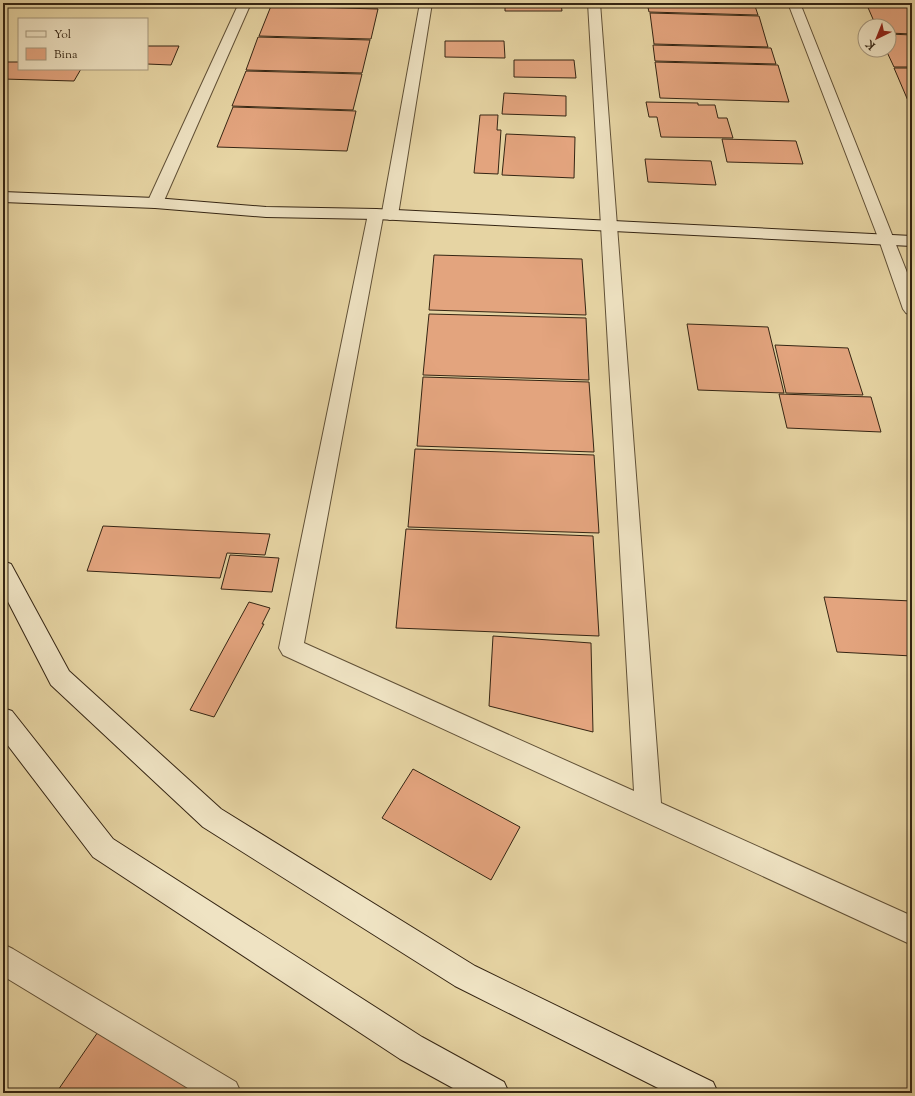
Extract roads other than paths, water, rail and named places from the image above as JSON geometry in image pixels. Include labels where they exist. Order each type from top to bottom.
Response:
[{"type":"street","points":[[155,203],[245,3]]},
{"type":"street","points":[[426,3],[383,215],[291,648],[912,931]]},
{"type":"street","points":[[594,3],[648,811]]},
{"type":"street","points":[[794,3],[887,240],[912,309]]},
{"type":"street","points":[[3,197],[155,203],[266,212],[383,215],[912,241]]},
{"type":"street","points":[[3,570],[60,678],[212,818],[465,976],[702,1093]]},
{"type":"street","points":[[3,719],[103,848],[411,1048],[493,1093]]},
{"type":"street","points":[[3,959],[225,1093]]}]
